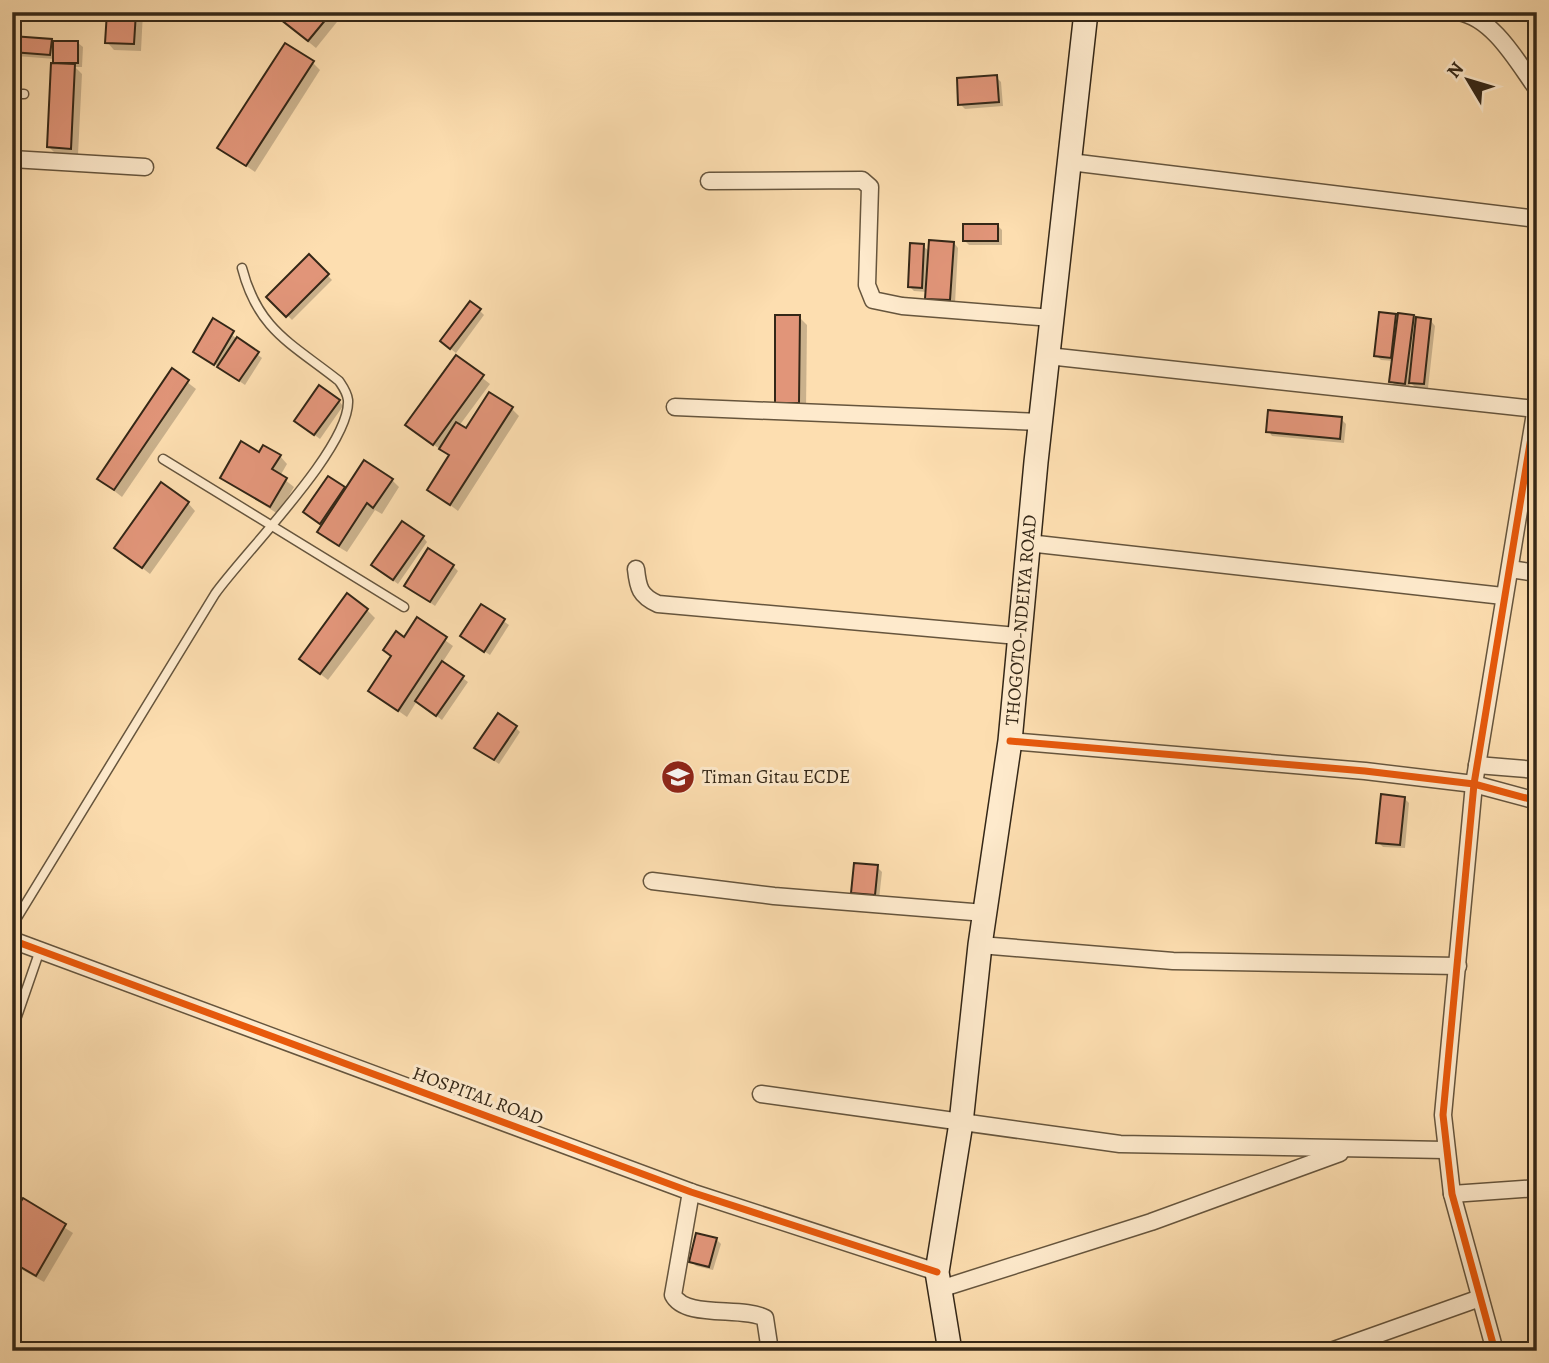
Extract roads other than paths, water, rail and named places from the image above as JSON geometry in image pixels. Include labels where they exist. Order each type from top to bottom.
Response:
[{"type":"main road","name":"THOGOTO-NDEIYA ROAD","points":[[950,1351],[938,1280],[961,1123],[980,945],[1010,741],[1040,422],[1086,12]]},
{"type":"street","points":[[1458,12],[1464,13],[1497,36],[1537,89]]},
{"type":"street","points":[[12,159],[145,167]]},
{"type":"street","points":[[1070,162],[1537,219]]},
{"type":"street","points":[[709,181],[862,180],[870,187],[867,285],[873,300],[902,306],[1052,318]]},
{"type":"street","points":[[1048,356],[1536,405],[1474,784],[1443,1115],[1452,1194],[1495,1351]]},
{"type":"street","points":[[675,407],[1040,422]]},
{"type":"street","points":[[1028,543],[1503,596]]},
{"type":"street","points":[[636,569],[642,595],[658,604],[1018,636]]},
{"type":"street","points":[[1510,569],[1537,573]]},
{"type":"street","points":[[1010,741],[1351,770],[1474,784],[1537,801]]},
{"type":"street","points":[[1477,765],[1537,770]]},
{"type":"street","points":[[652,881],[774,896],[985,913]]},
{"type":"street","name":"HOSPITAL ROAD","points":[[12,940],[691,1192],[938,1280]]},
{"type":"street","points":[[980,945],[1172,961],[1458,966]]},
{"type":"street","points":[[761,1094],[1120,1144],[1445,1150]]},
{"type":"street","points":[[938,1280],[1151,1222],[1352,1149]]},
{"type":"street","points":[[1452,1194],[1537,1188]]},
{"type":"street","points":[[691,1192],[673,1295],[687,1307],[761,1316],[767,1323],[770,1351]]},
{"type":"street","points":[[1331,1351],[1480,1298]]},
{"type":"lane","points":[[12,94],[24,94]]},
{"type":"lane","points":[[12,926],[215,594],[324,457],[344,420],[348,402],[345,390],[338,381],[279,335],[259,314],[250,297],[242,268]]},
{"type":"lane","points":[[163,459],[404,607]]},
{"type":"lane","points":[[12,1031],[40,950]]},
{"type":"place","name":"Timan Gitau ECDE","points":[[678,777]]}]
